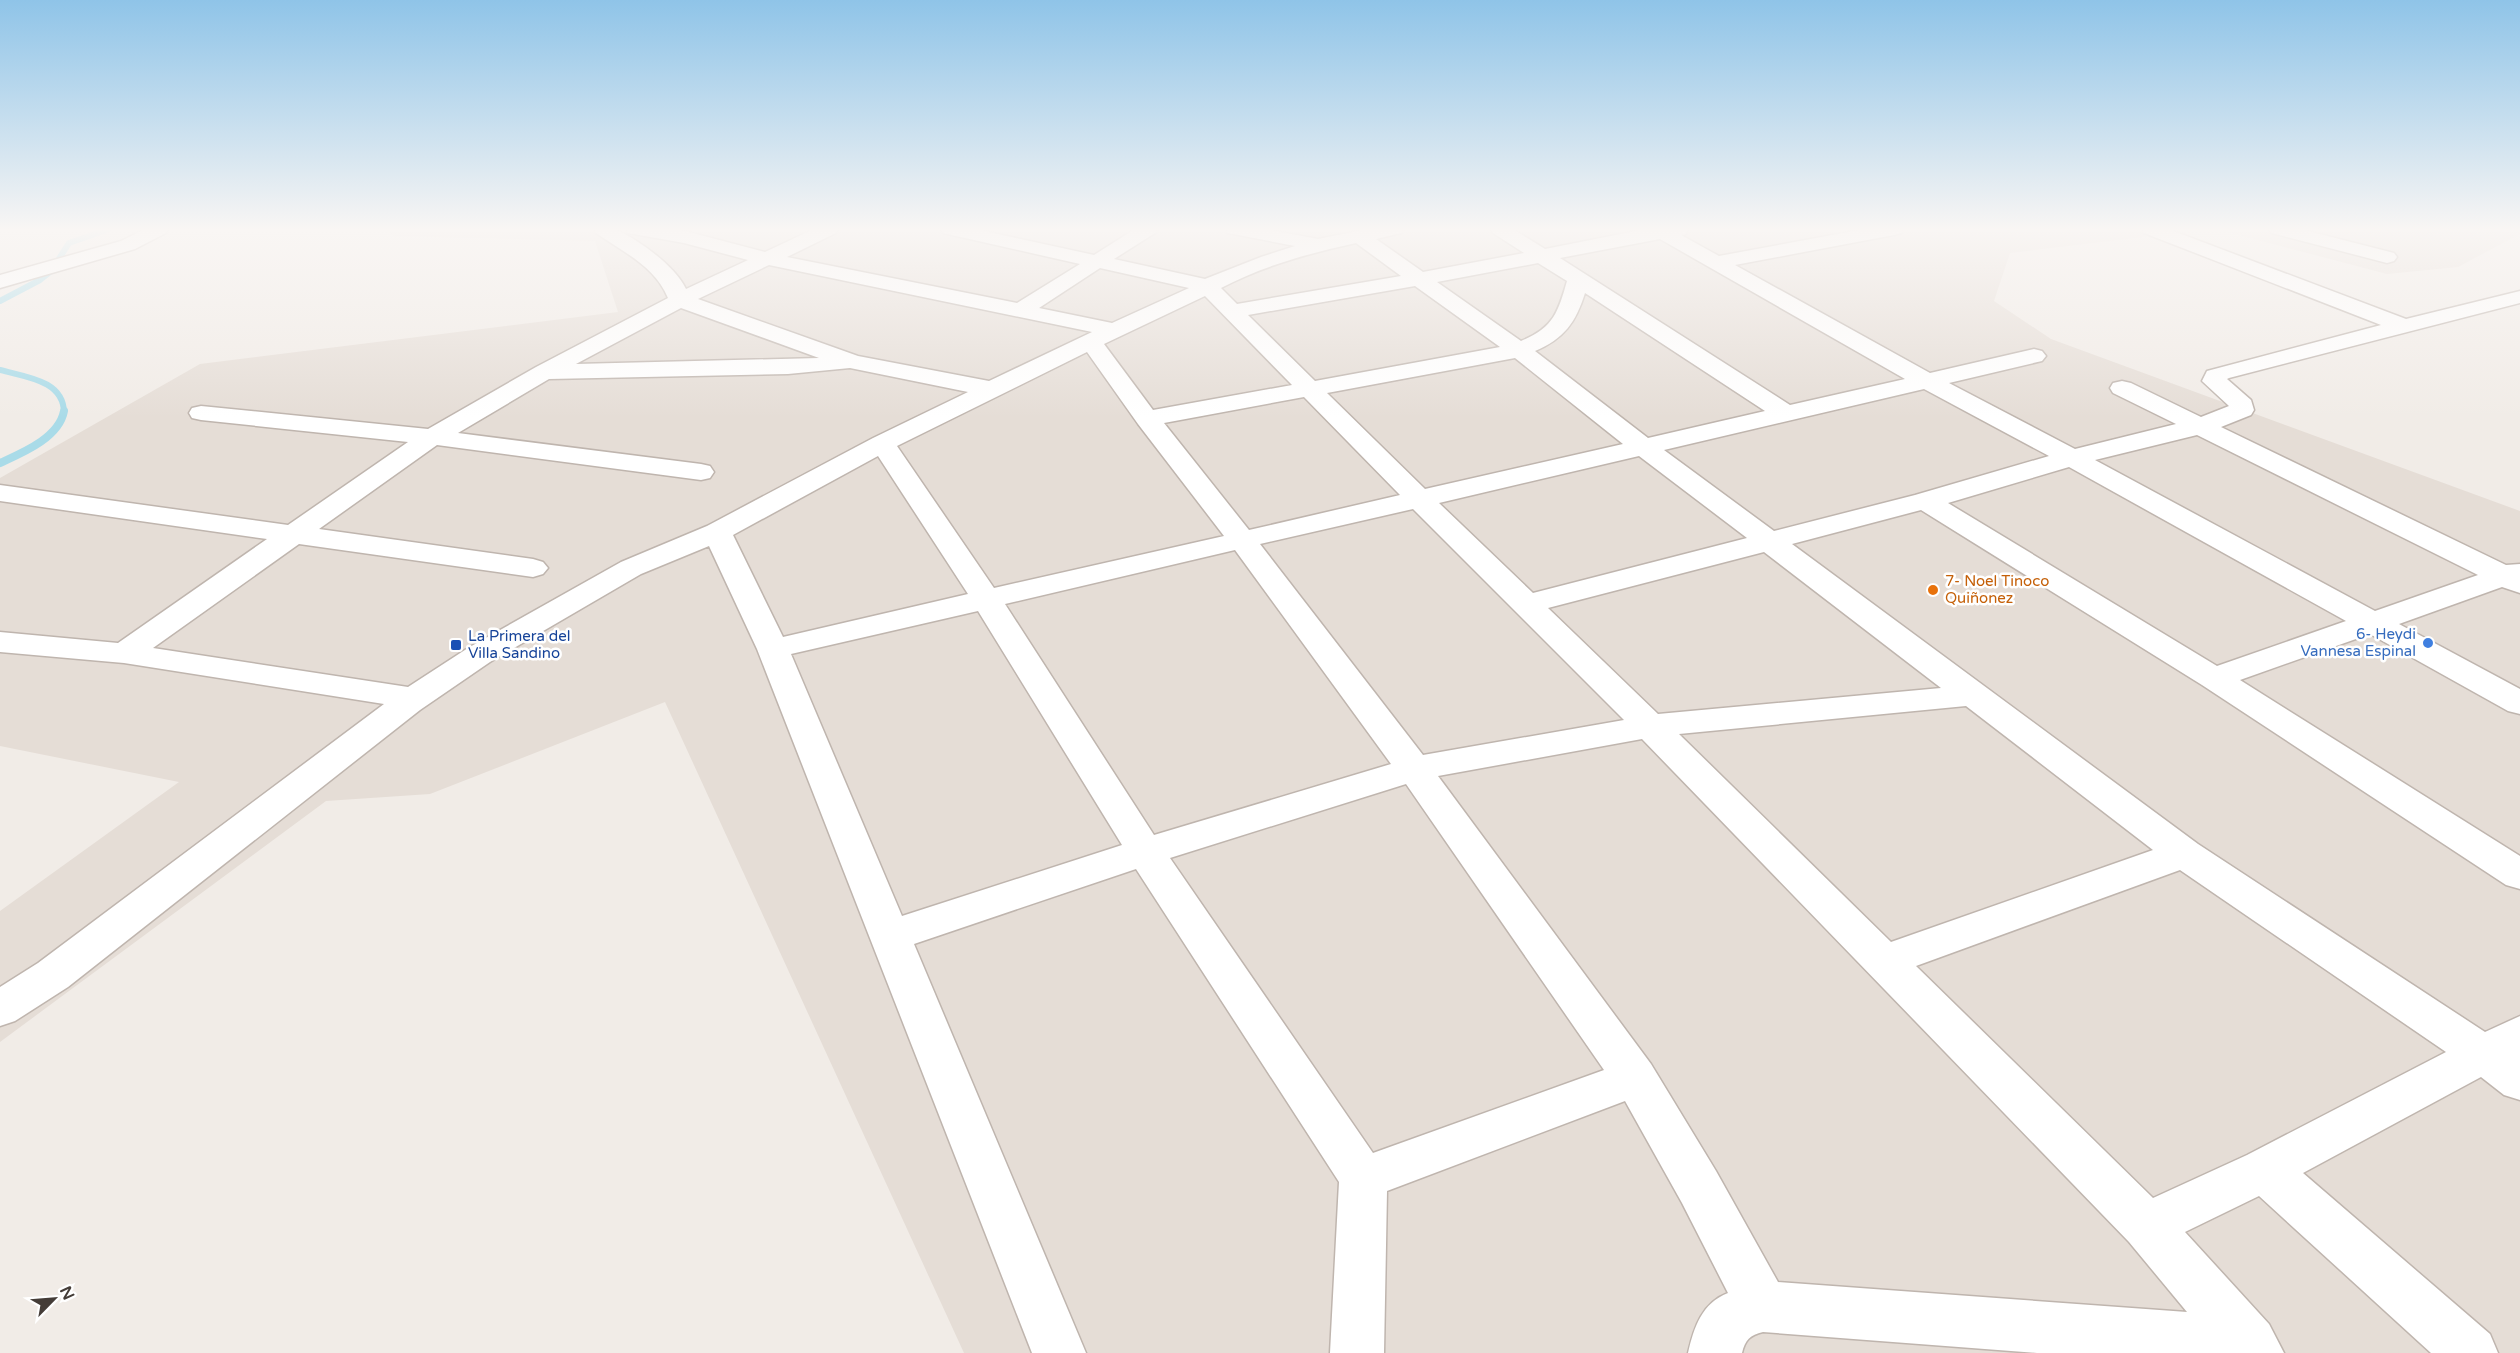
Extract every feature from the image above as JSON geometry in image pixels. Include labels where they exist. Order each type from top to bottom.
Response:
[{"type":"street","points":[[676,292],[680,300],[853,362],[991,389]]},
{"type":"street","points":[[124,653],[432,437],[544,372],[696,292]]},
{"type":"street","points":[[925,292],[1018,312],[1103,336],[1147,419],[1242,540],[1414,769],[1635,1078],[1699,1187],[1763,1306]]},
{"type":"street","points":[[1018,312],[1048,292]]},
{"type":"street","points":[[0,1009],[53,975],[414,698],[479,655],[631,568],[717,532],[882,443],[1196,292]]},
{"type":"street","points":[[1213,292],[1650,726],[2147,1226],[2254,1348]]},
{"type":"street","points":[[1231,311],[1342,292]]},
{"type":"street","points":[[1438,292],[1519,350],[1644,447],[1975,694],[2184,854],[2508,1056]]},
{"type":"street","points":[[1147,419],[1519,350],[1547,339],[1563,324],[1574,292]]},
{"type":"street","points":[[1598,292],[1786,414]]},
{"type":"street","points":[[1768,292],[2520,703]]},
{"type":"street","points":[[2316,292],[2404,326]]},
{"type":"street","points":[[1527,604],[1925,501],[2072,458],[2200,426],[2242,410],[2242,405],[2214,381],[2215,376],[2221,373],[2520,297]]},
{"type":"street","points":[[773,649],[2034,357]]},
{"type":"street","points":[[544,372],[788,367],[853,362]]},
{"type":"street","points":[[2122,388],[2515,577]]},
{"type":"street","points":[[201,413],[432,437],[701,472]]},
{"type":"street","points":[[882,443],[987,600],[1145,852],[1362,1178],[1357,1353]]},
{"type":"street","points":[[0,493],[534,568]]},
{"type":"street","points":[[1925,501],[2214,678],[2520,875]]},
{"type":"street","points":[[717,532],[773,649],[1059,1353]]},
{"type":"street","points":[[2214,678],[2371,622],[2515,577]]},
{"type":"street","points":[[0,642],[124,653],[414,698]]},
{"type":"street","points":[[890,936],[1145,852],[1414,769],[1650,726],[1975,694]]},
{"type":"street","points":[[1884,961],[2184,854]]},
{"type":"street","points":[[2147,1226],[2508,1056]]},
{"type":"street","points":[[1362,1178],[1635,1078]]},
{"type":"street","points":[[2264,1170],[2471,1353]]},
{"type":"street","points":[[1715,1353],[1719,1332],[1737,1313],[1763,1306],[2254,1348]]},
{"type":"shaded area","points":[[612,292],[1997,292],[1994,301],[2051,339],[2520,511],[2520,1353],[964,1353],[665,702],[430,794],[326,801],[0,1042],[0,911],[179,782],[0,746],[0,478],[200,364],[618,312]]},
{"type":"waterway","points":[[0,301],[17,292]]},
{"type":"waterway","points":[[0,370],[31,378],[50,387],[58,393],[64,412]]},
{"type":"waterway","points":[[0,463],[47,437],[61,421],[64,412]]},
{"type":"place","name":"7- Noel Tinoco Quiñonez","points":[[1933,590]]},
{"type":"place","name":"6- Heydi Vannesa Espinal","points":[[2428,643]]},
{"type":"place","name":"La Primera del Villa Sandino","points":[[456,645]]}]
